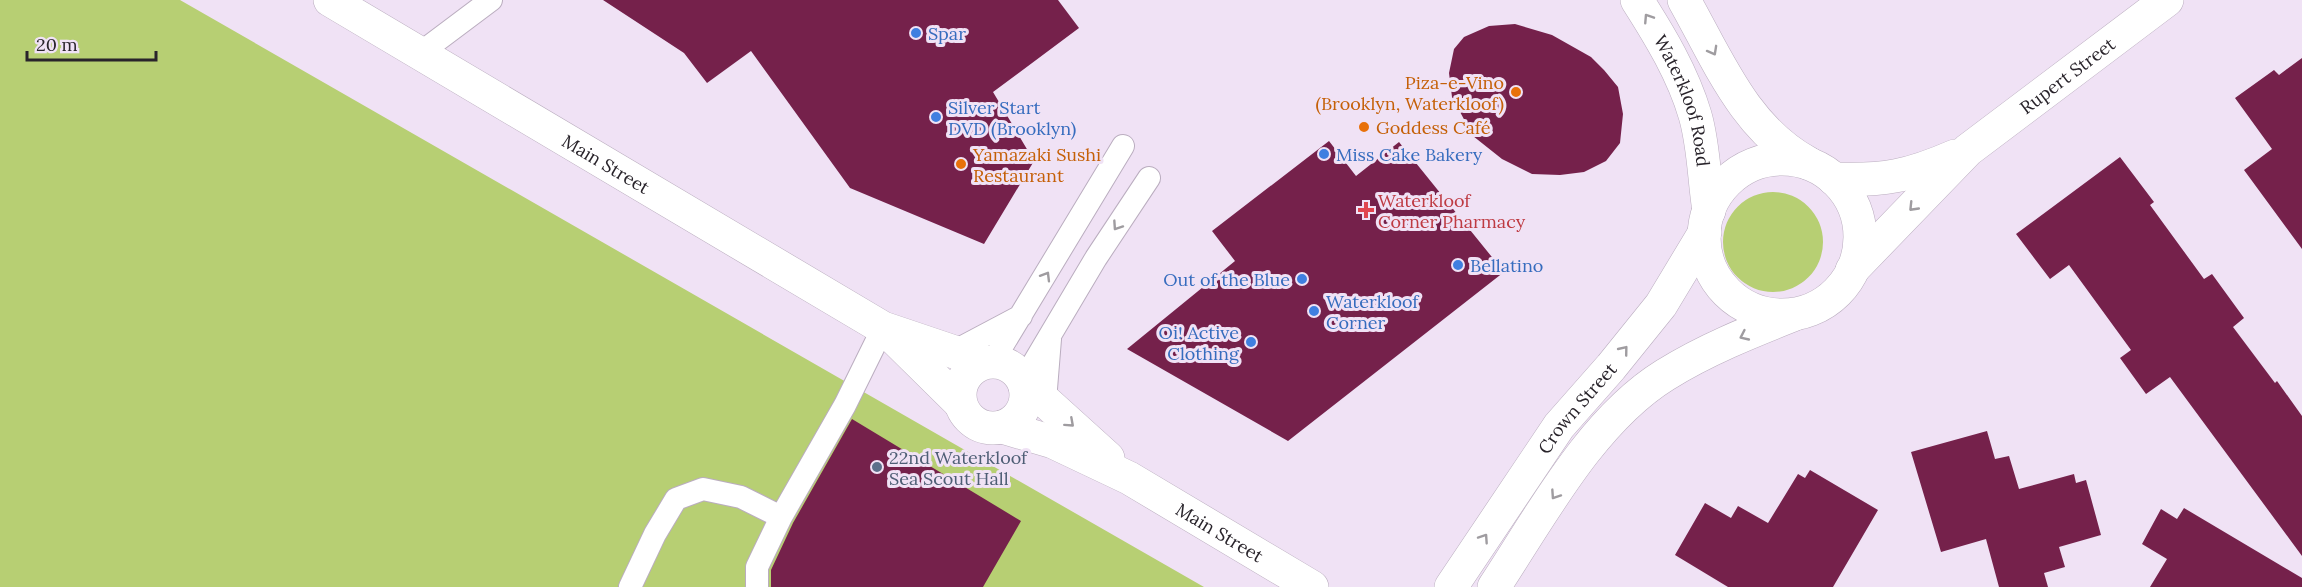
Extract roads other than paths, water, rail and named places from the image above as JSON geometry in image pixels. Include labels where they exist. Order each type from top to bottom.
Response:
[{"type":"street","name":"Main Street","points":[[330,0],[883,328],[989,362]]},
{"type":"street","name":"Waterkloof Road","points":[[1637,0],[1656,30],[1683,82],[1696,117],[1707,222]]},
{"type":"street","points":[[1684,0],[1748,112],[1758,125],[1787,150],[1827,174],[1851,203],[1858,222],[1860,241],[1852,270],[1845,284],[1833,296],[1813,308],[1798,313],[1768,313],[1748,307],[1731,296],[1718,280],[1708,262],[1707,222],[1713,201],[1726,182],[1754,164],[1788,159],[1799,161],[1827,174]]},
{"type":"street","name":"Rupert Street","points":[[1852,270],[1968,150],[2167,0]]},
{"type":"street","name":"Rupert Street","points":[[1827,174],[1863,180],[1904,176],[1968,150]]},
{"type":"street","name":"Crown Street","points":[[1451,587],[1559,426],[1661,305],[1707,222]]},
{"type":"street","name":"Crown Street","points":[[1494,587],[1587,447],[1630,402],[1664,375],[1688,362],[1798,313]]},
{"type":"street","name":"Main Street","points":[[883,328],[960,403]]},
{"type":"street","points":[[989,362],[1011,367],[1031,389],[1022,411],[1002,427],[993,428],[976,423],[964,411],[960,403],[964,378],[976,366],[989,362]]},
{"type":"street","name":"Main Street","points":[[1031,389],[1129,478]]},
{"type":"street","name":"Main Street","points":[[1002,427],[1053,442],[1129,478],[1312,587]]},
{"type":"lane","points":[[419,54],[491,0]]},
{"type":"lane","points":[[989,362],[1022,316],[1123,146]]},
{"type":"lane","points":[[1031,389],[1051,334],[1095,258],[1149,178]]},
{"type":"lane","points":[[953,352],[1022,316]]},
{"type":"lane","points":[[757,587],[757,567],[781,517],[845,405],[883,328]]},
{"type":"lane","points":[[1031,389],[1051,334]]},
{"type":"lane","points":[[630,587],[655,534],[676,499],[703,489],[741,497],[781,517]]},
{"type":"place","name":"Spar","points":[[916,33]]},
{"type":"place","name":"Piza-e-Vino (Brooklyn, Waterkloof)","points":[[1516,92]]},
{"type":"place","name":"Silver Start DVD (Brooklyn)","points":[[936,117]]},
{"type":"place","name":"Goddess Café","points":[[1364,127]]},
{"type":"place","name":"Miss Cake Bakery","points":[[1324,154]]},
{"type":"place","name":"Yamazaki Sushi Restaurant","points":[[961,164]]},
{"type":"place","name":"Waterkloof Corner Pharmacy","points":[[1366,210]]},
{"type":"place","name":"Bellatino","points":[[1458,265]]},
{"type":"place","name":"Out of the Blue","points":[[1302,279]]},
{"type":"place","name":"Waterkloof Corner","points":[[1314,311]]},
{"type":"place","name":"Oi! Active Clothing","points":[[1251,342]]},
{"type":"place","name":"22nd Waterkloof Sea Scout Hall","points":[[877,467]]}]
